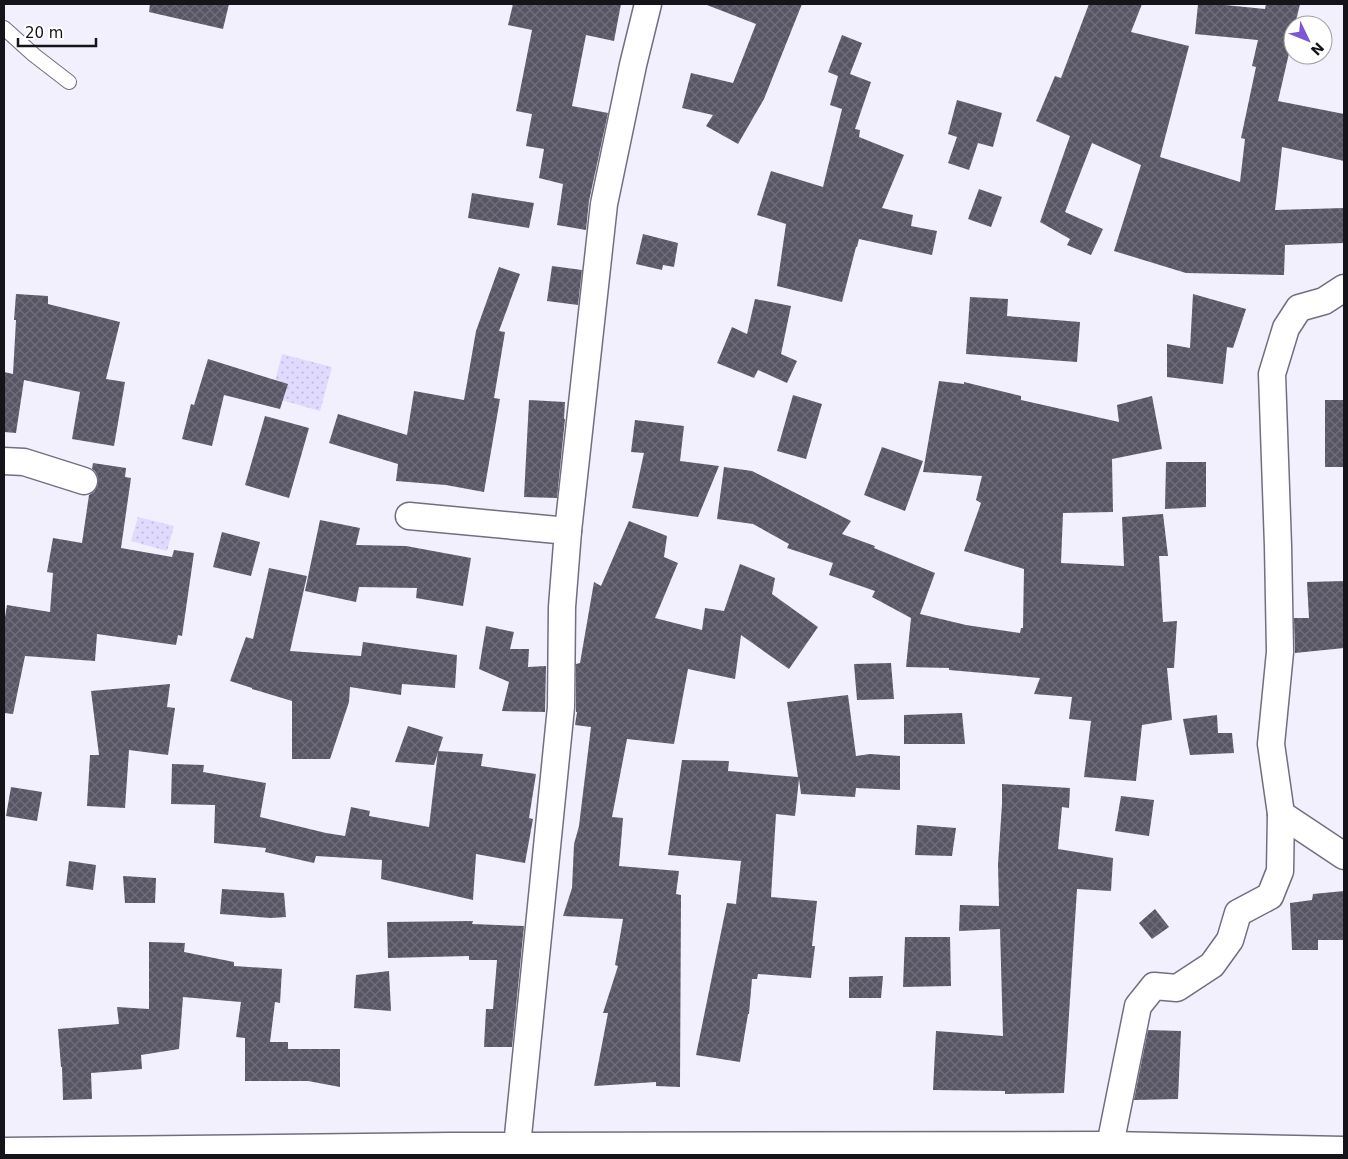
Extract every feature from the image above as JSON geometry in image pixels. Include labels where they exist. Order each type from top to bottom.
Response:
[{"type":"street","points":[[517,1146],[561,706],[562,607],[568,531],[604,204],[632,65],[648,4]]},
{"type":"street","points":[[1110,1145],[1138,1006],[1154,986],[1177,988],[1212,965],[1230,940],[1238,914],[1270,896],[1280,871],[1281,814],[1271,744],[1280,652],[1272,374],[1286,328],[1299,308],[1324,301],[1344,288]]},
{"type":"street","points":[[4,461],[24,462],[84,481]]},
{"type":"street","points":[[409,516],[568,531]]},
{"type":"street","points":[[1281,814],[1344,856]]},
{"type":"street","points":[[4,1151],[517,1146],[1110,1145],[1344,1150]]},
{"type":"lane","points":[[4,28],[68,82]]},
{"type":"shaded area","points":[[282,354],[332,367],[320,411],[271,397]]},
{"type":"shaded area","points":[[138,517],[174,526],[167,551],[131,541]]},
{"type":"building","points":[[150,4],[229,4],[223,29],[149,12]]},
{"type":"building","points":[[513,4],[621,4],[614,41],[586,35],[572,106],[608,113],[589,201],[586,230],[557,225],[563,184],[539,178],[544,149],[526,146],[532,114],[516,111],[532,30],[508,25]]},
{"type":"building","points":[[707,4],[802,4],[764,99],[738,144],[706,126],[713,115],[682,108],[691,73],[733,83],[756,24]]},
{"type":"building","points":[[1089,4],[1142,4],[1131,32],[1189,46],[1160,157],[1240,182],[1245,139],[1241,138],[1256,67],[1252,66],[1258,40],[1195,34],[1198,4],[1265,9],[1266,4],[1300,4],[1297,15],[1283,15],[1283,65],[1286,65],[1278,101],[1344,114],[1344,161],[1282,147],[1275,210],[1344,208],[1344,243],[1285,245],[1284,275],[1186,273],[1114,251],[1141,165],[1092,143],[1065,212],[1103,229],[1091,255],[1067,245],[1070,239],[1040,222],[1070,136],[1036,121],[1055,76],[1061,78]]},
{"type":"building","points":[[842,35],[862,43],[850,74],[871,82],[855,129],[860,130],[859,137],[904,155],[882,208],[913,215],[911,226],[937,231],[932,255],[859,239],[842,302],[777,286],[786,224],[757,215],[771,171],[823,187],[842,109],[830,105],[838,76],[828,72]]},
{"type":"building","points":[[957,100],[1002,113],[993,147],[978,143],[969,170],[948,163],[957,137],[948,134]]},
{"type":"building","points":[[979,189],[1002,197],[991,227],[968,219]]},
{"type":"building","points":[[472,193],[534,203],[529,228],[468,218]]},
{"type":"building","points":[[643,234],[678,243],[674,267],[663,265],[662,270],[636,264]]},
{"type":"building","points":[[552,266],[582,270],[578,305],[547,301]]},
{"type":"building","points":[[499,267],[520,274],[499,331],[505,332],[494,398],[500,399],[484,492],[446,485],[396,481],[398,464],[329,443],[338,414],[407,435],[414,391],[464,400],[476,331]]},
{"type":"building","points":[[16,294],[48,296],[48,304],[120,322],[106,379],[125,382],[114,446],[72,439],[80,392],[24,380],[16,433],[4,432],[4,372],[13,374]]},
{"type":"building","points":[[1193,294],[1246,309],[1233,348],[1227,347],[1223,384],[1167,377],[1167,344],[1190,348]]},
{"type":"building","points":[[970,297],[1008,299],[1007,316],[1080,322],[1077,362],[966,354]]},
{"type":"building","points":[[755,299],[791,306],[781,354],[797,361],[787,383],[758,370],[754,378],[717,363],[732,327],[747,334]]},
{"type":"building","points":[[208,359],[288,384],[280,409],[224,395],[212,446],[182,439],[191,404],[194,405]]},
{"type":"building","points":[[939,381],[964,384],[964,382],[1021,396],[1021,400],[1119,422],[1117,405],[1152,396],[1162,449],[1112,459],[1113,512],[1063,513],[1061,563],[1124,566],[1122,517],[1163,514],[1168,556],[1159,556],[1163,622],[1177,621],[1174,668],[1167,668],[1172,720],[1142,725],[1136,781],[1084,777],[1091,721],[1069,719],[1072,697],[1034,694],[1040,678],[949,670],[949,668],[906,667],[911,618],[872,597],[875,591],[829,575],[833,563],[787,548],[789,544],[753,524],[717,519],[724,467],[752,471],[851,521],[842,534],[875,546],[874,548],[935,573],[920,614],[966,625],[1020,633],[1021,628],[1023,628],[1024,569],[964,551],[981,503],[976,500],[982,476],[923,472]]},
{"type":"building","points":[[793,395],[822,404],[806,459],[777,451]]},
{"type":"building","points":[[529,400],[565,402],[557,498],[524,497]]},
{"type":"building","points":[[1325,400],[1344,400],[1344,467],[1325,467]]},
{"type":"building","points":[[265,416],[309,428],[289,498],[245,485]]},
{"type":"building","points":[[635,420],[684,426],[680,461],[719,466],[698,517],[632,508],[644,453],[631,452]]},
{"type":"building","points":[[882,447],[923,461],[905,511],[864,495]]},
{"type":"building","points":[[1166,462],[1206,462],[1206,507],[1165,509]]},
{"type":"building","points":[[93,463],[126,468],[125,477],[131,478],[121,548],[172,557],[174,550],[194,553],[182,636],[178,635],[176,645],[97,634],[95,661],[25,656],[13,714],[4,713],[4,623],[7,605],[50,612],[53,573],[47,572],[53,538],[82,543],[89,495],[94,492],[98,485],[98,477],[92,469]]},
{"type":"building","points":[[320,520],[360,528],[356,545],[406,546],[471,558],[463,606],[416,598],[417,588],[359,587],[356,602],[305,591]]},
{"type":"building","points":[[629,521],[667,536],[664,557],[678,563],[655,618],[702,630],[705,608],[724,611],[740,564],[775,578],[772,594],[818,627],[789,669],[741,635],[735,679],[688,669],[674,744],[627,739],[612,817],[623,818],[619,866],[679,871],[676,894],[681,895],[680,1087],[656,1086],[656,1082],[594,1086],[608,1013],[603,1013],[618,966],[615,965],[623,919],[563,916],[572,888],[574,844],[579,826],[591,727],[575,725],[577,712],[576,664],[580,663],[594,582],[601,586]]},
{"type":"building","points":[[222,532],[260,542],[251,576],[213,567]]},
{"type":"building","points":[[269,568],[307,576],[290,651],[361,656],[363,642],[457,655],[455,688],[402,684],[401,695],[350,687],[349,702],[330,759],[292,759],[292,701],[230,681],[246,637],[253,639]]},
{"type":"building","points":[[1344,581],[1344,648],[1295,653],[1294,618],[1309,618],[1307,582]]},
{"type":"building","points":[[486,626],[514,632],[510,649],[529,649],[528,667],[546,666],[545,712],[502,711],[509,682],[479,669]]},
{"type":"building","points":[[891,663],[894,699],[857,700],[854,664]]},
{"type":"building","points":[[170,684],[167,707],[175,708],[168,755],[129,750],[125,808],[87,806],[90,755],[99,755],[91,691]]},
{"type":"building","points":[[848,695],[856,756],[870,754],[900,756],[900,790],[856,788],[855,797],[801,794],[799,779],[795,816],[776,814],[771,897],[817,901],[812,946],[815,946],[811,978],[758,974],[757,979],[752,979],[749,1014],[740,1062],[696,1055],[727,903],[736,904],[741,861],[668,855],[682,760],[729,761],[728,771],[798,777],[787,702]]},
{"type":"building","points":[[962,713],[965,744],[904,744],[904,715]]},
{"type":"building","points":[[1217,715],[1218,733],[1232,733],[1234,753],[1190,755],[1183,719]]},
{"type":"building","points":[[408,726],[443,737],[434,765],[395,762]]},
{"type":"building","points":[[438,751],[483,754],[481,766],[536,774],[529,818],[533,819],[525,863],[476,854],[473,900],[381,879],[382,860],[316,856],[314,863],[265,852],[266,848],[214,843],[215,805],[171,804],[172,764],[204,765],[203,772],[266,783],[260,817],[345,836],[351,807],[370,811],[369,816],[429,827]]},
{"type":"building","points":[[1002,784],[1070,788],[1069,808],[1062,807],[1058,849],[1113,858],[1111,891],[1077,889],[1064,1093],[1005,1094],[1005,1091],[933,1090],[936,1031],[1003,1036],[1000,929],[959,931],[960,905],[999,906],[998,864]]},
{"type":"building","points":[[11,787],[42,792],[37,821],[6,816]]},
{"type":"building","points":[[1121,796],[1154,800],[1149,836],[1115,831]]},
{"type":"building","points":[[917,825],[956,828],[952,856],[915,855]]},
{"type":"building","points":[[69,861],[96,865],[93,890],[66,886]]},
{"type":"building","points":[[123,876],[156,878],[155,903],[125,903]]},
{"type":"building","points":[[222,889],[284,893],[286,917],[271,918],[220,914]]},
{"type":"building","points":[[1344,891],[1344,940],[1318,940],[1318,950],[1292,950],[1290,903],[1312,900],[1313,894]]},
{"type":"building","points":[[1155,909],[1169,927],[1152,939],[1139,923]]},
{"type":"building","points":[[473,921],[472,924],[524,926],[512,1047],[484,1047],[486,1009],[493,1009],[497,960],[469,960],[469,956],[388,958],[387,922]]},
{"type":"building","points":[[905,937],[950,937],[951,986],[903,987]]},
{"type":"building","points":[[149,942],[185,943],[184,952],[234,962],[234,966],[282,969],[280,1003],[275,1002],[270,1042],[288,1042],[288,1049],[340,1049],[340,1087],[308,1081],[245,1081],[245,1038],[236,1037],[241,1002],[183,997],[179,1049],[141,1055],[142,1069],[91,1073],[92,1099],[63,1100],[58,1029],[119,1024],[117,1007],[149,1009]]},
{"type":"building","points":[[389,971],[391,1011],[354,1008],[356,975]]},
{"type":"building","points":[[883,976],[881,998],[849,998],[849,977]]},
{"type":"building","points":[[1148,1030],[1181,1031],[1178,1099],[1134,1100]]}]
